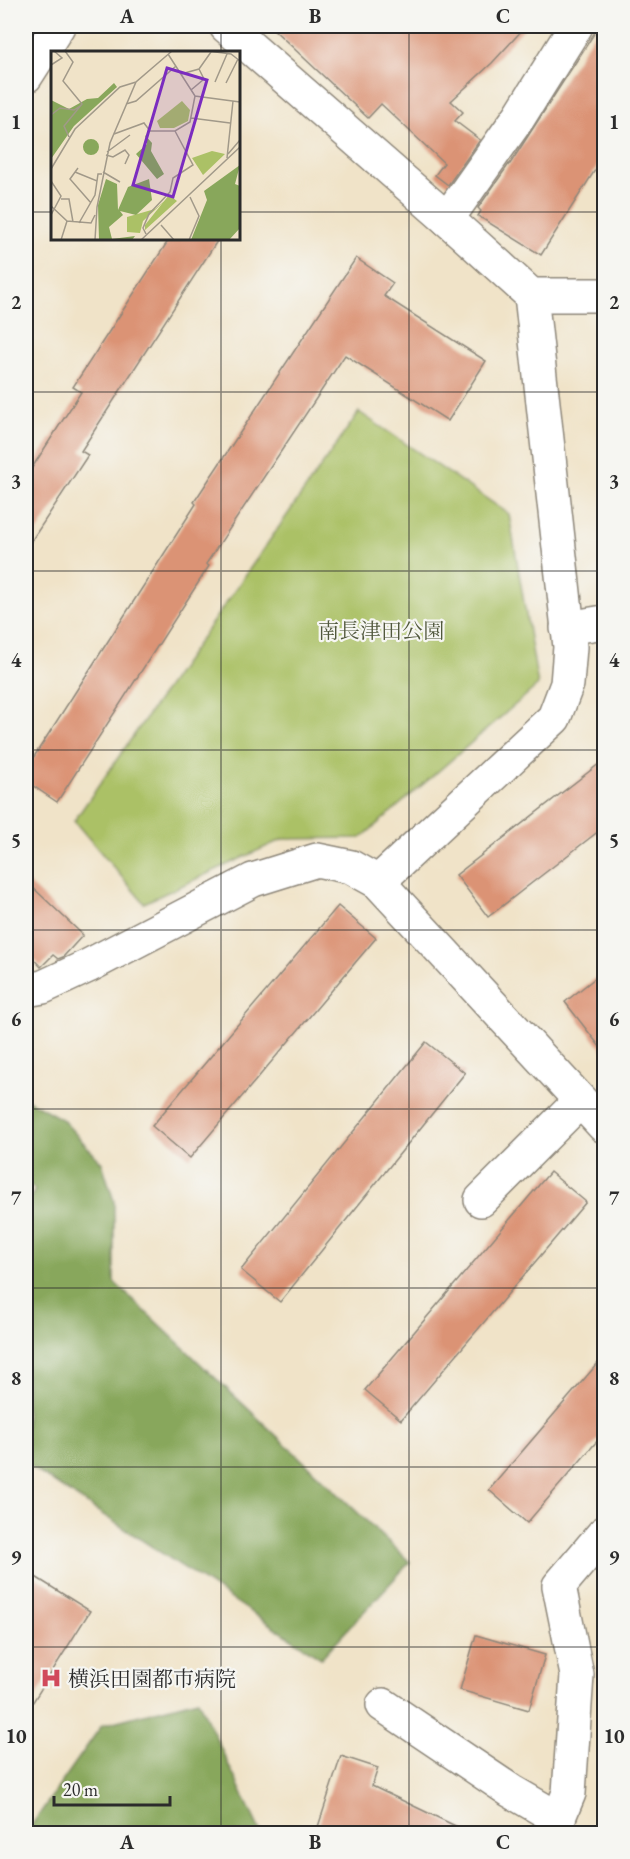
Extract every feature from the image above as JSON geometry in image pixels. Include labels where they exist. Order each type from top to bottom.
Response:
[{"type":"street","points":[[26,76],[58,26]]},
{"type":"street","points":[[447,219],[519,117],[576,26]]},
{"type":"street","points":[[235,28],[531,296],[570,647],[567,684],[554,718],[378,882]]},
{"type":"street","points":[[531,296],[604,295]]},
{"type":"street","points":[[567,628],[604,622]]},
{"type":"street","points":[[26,990],[43,987],[88,966],[253,879],[317,860],[351,867],[378,882],[604,1126]]},
{"type":"street","points":[[481,1200],[580,1101]]},
{"type":"street","points":[[383,1705],[511,1791],[555,1826],[569,1792],[578,1675],[559,1586],[604,1533]]},
{"type":"green space","name":"南長津田公園","points":[[359,412],[509,514],[538,685],[361,838],[283,839],[144,903],[74,821]]},
{"type":"green space","points":[[26,1099],[62,1119],[102,1163],[114,1201],[114,1282],[410,1562],[321,1658],[26,1464],[26,1204],[35,1190],[26,1181]]},
{"type":"green space","points":[[198,1700],[261,1833],[26,1833],[102,1725]]},
{"type":"building","points":[[270,26],[526,26],[492,63],[451,101],[463,112],[455,121],[480,140],[448,185],[435,175],[444,163],[381,104],[368,118]]},
{"type":"building","points":[[599,26],[604,26],[604,156],[541,255],[478,216],[481,211],[478,208],[510,164]]},
{"type":"building","points":[[169,240],[218,240],[81,451],[88,455],[26,549],[26,477],[81,392],[73,387]]},
{"type":"building","points":[[356,258],[393,283],[384,296],[486,361],[448,421],[345,355],[206,564],[209,566],[57,802],[26,781],[26,769],[196,504],[194,502]]},
{"type":"building","points":[[604,760],[604,827],[488,917],[456,875]]},
{"type":"building","points":[[26,881],[83,935],[63,957],[58,959],[53,955],[41,967],[26,951]]},
{"type":"building","points":[[338,906],[376,938],[190,1158],[152,1126]]},
{"type":"building","points":[[604,971],[604,1052],[565,1002]]},
{"type":"building","points":[[426,1042],[465,1073],[280,1302],[241,1270]]},
{"type":"building","points":[[550,1172],[586,1202],[401,1420],[365,1390]]},
{"type":"building","points":[[604,1356],[604,1433],[527,1523],[489,1490]]},
{"type":"building","points":[[26,1571],[90,1611],[26,1713]]},
{"type":"building","points":[[476,1635],[545,1655],[529,1710],[460,1690]]},
{"type":"building","points":[[341,1756],[378,1768],[372,1786],[470,1833],[316,1833]]},
{"type":"place","name":"横浜田園都市病院","points":[[51,1678]]}]
